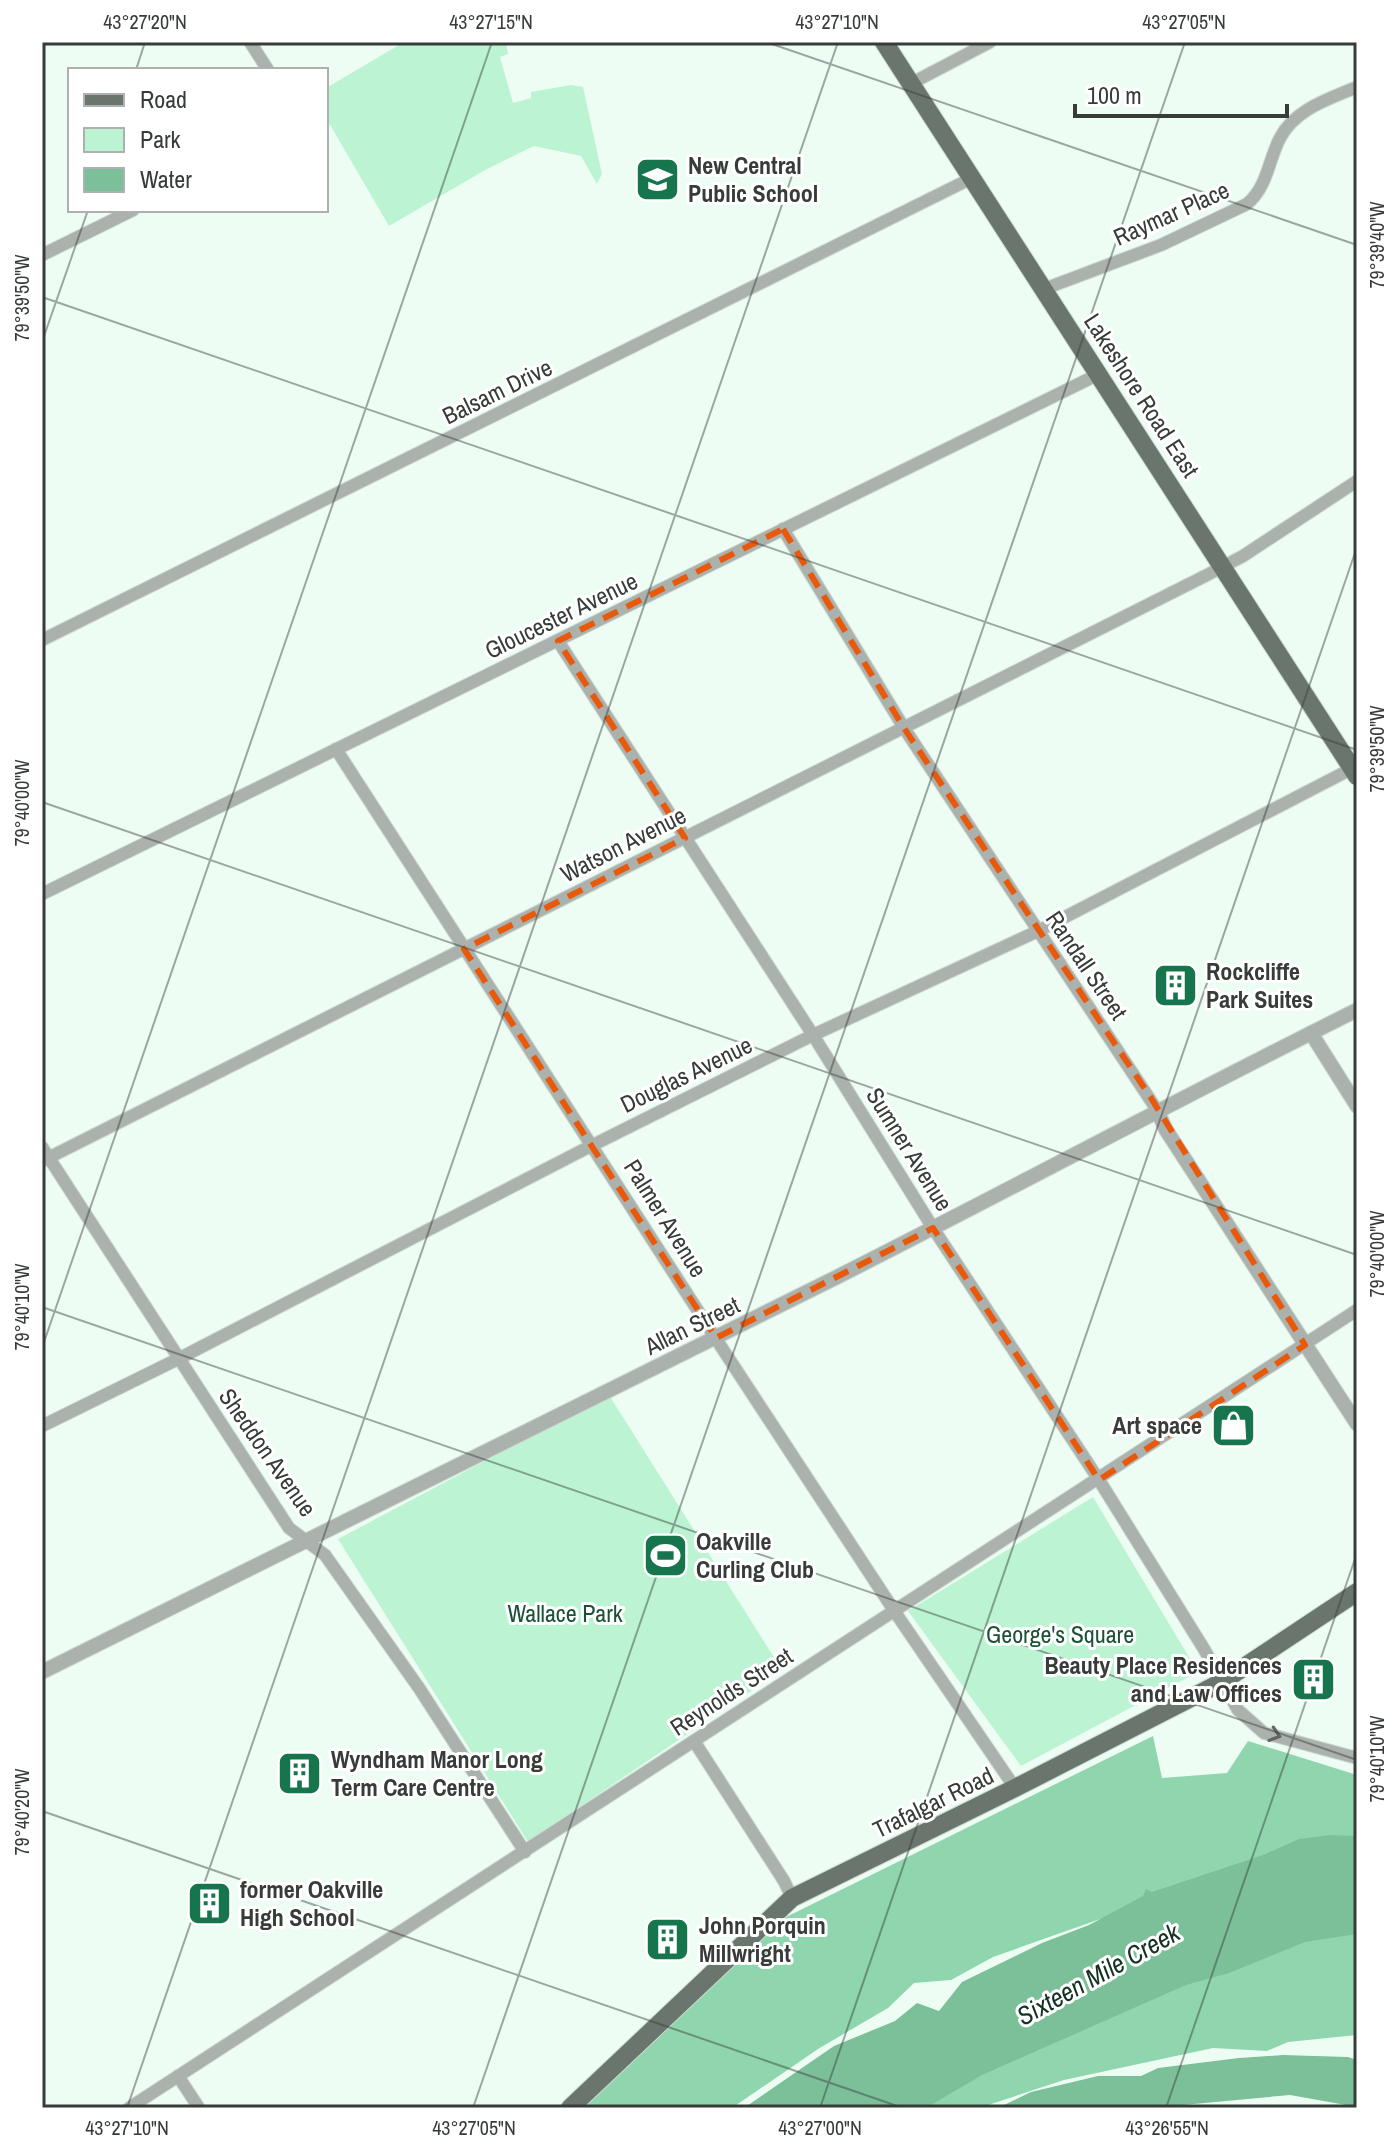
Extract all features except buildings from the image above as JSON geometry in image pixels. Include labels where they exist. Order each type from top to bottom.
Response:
[{"type":"main road","name":"Lakeshore Road East","points":[[884,42],[1355,770]]},
{"type":"main road","name":"Trafalgar Road","points":[[570,2108],[792,1898],[1220,1683],[1357,1592]]},
{"type":"street","points":[[250,42],[267,68]]},
{"type":"street","points":[[910,84],[990,42]]},
{"type":"street","name":"Raymar Place","points":[[1044,289],[1161,245],[1247,204],[1259,194],[1280,137],[1296,118],[1312,107],[1357,87]]},
{"type":"street","name":"Balsam Drive","points":[[42,640],[970,179]]},
{"type":"street","points":[[42,255],[129,212]]},
{"type":"street","name":"Gloucester Avenue","points":[[42,894],[1099,374]]},
{"type":"street","name":"Watson Avenue","points":[[44,1155],[464,949],[1224,566],[1357,481]]},
{"type":"street","name":"Randall Street","points":[[783,529],[904,728],[1157,1110],[1166,1130],[1357,1424]]},
{"type":"street","name":"Sumner Avenue","points":[[558,641],[813,1035],[933,1228],[1099,1480],[1204,1649],[1220,1683],[1238,1710],[1264,1733],[1357,1758]]},
{"type":"street","name":"Palmer Avenue","points":[[336,749],[895,1612],[1015,1788]]},
{"type":"street","name":"Douglas Avenue","points":[[42,1426],[592,1145],[813,1035],[1038,931],[1355,770]]},
{"type":"street","name":"Allan Street","points":[[42,1672],[716,1338],[1357,1010]]},
{"type":"street","points":[[1311,1033],[1357,1106]]},
{"type":"street","name":"Sheddon Avenue","points":[[44,1155],[289,1528],[325,1555],[419,1688],[525,1852]]},
{"type":"street","name":"Reynolds Street","points":[[129,2108],[1357,1310]]},
{"type":"street","points":[[694,1741],[792,1898]]},
{"type":"street","points":[[178,2076],[199,2108]]},
{"type":"highlighted area","points":[[783,529],[904,728],[1151,1098],[1305,1345],[1099,1480],[933,1228],[716,1338],[464,949],[685,838],[558,641]]},
{"type":"green space","points":[[404,42],[506,42],[508,54],[500,57],[513,103],[531,98],[531,92],[571,85],[583,87],[602,174],[597,184],[581,156],[534,146],[487,169],[389,226],[328,121],[328,87]]},
{"type":"green space","name":"Wallace Park","points":[[609,1395],[782,1670],[528,1842],[338,1539]]},
{"type":"green space","name":"George's Square","points":[[1093,1497],[1198,1672],[1021,1766],[908,1611]]},
{"type":"shaded area","points":[[1153,1736],[1162,1778],[1227,1773],[1248,1741],[1357,1775],[1357,1858],[1140,1905],[993,1957],[951,1980],[914,1983],[888,2008],[818,2049],[732,2108],[581,2108],[776,1922]]},
{"type":"shaded area","points":[[1357,1931],[1357,2035],[1288,2042],[1267,2051],[1213,2048],[1064,2080],[979,2108],[888,2108],[1280,1936]]},
{"type":"water","name":"Sixteen Mile Creek","points":[[1357,1836],[1357,1934],[1305,1942],[1229,1973],[1186,1985],[982,2075],[926,2108],[744,2108],[834,2046],[895,2021],[917,2003],[939,2011],[962,1982],[1042,1943],[1089,1925],[1143,1896],[1146,1889],[1152,1892],[1263,1855],[1299,1839]]},
{"type":"water","points":[[1283,2055],[1357,2060],[1357,2107],[1290,2095],[1151,2108],[998,2108],[1031,2092],[1098,2076],[1141,2076],[1158,2068]]},
{"type":"place","name":"New Central Public School","points":[[657,179]]},
{"type":"place","name":"Rockcliffe Park Suites","points":[[1175,985]]},
{"type":"place","name":"Art space","points":[[1233,1425]]},
{"type":"place","name":"Oakville Curling Club","points":[[665,1555]]},
{"type":"place","name":"Beauty Place Residences and Law Offices","points":[[1313,1679]]},
{"type":"place","name":"Wyndham Manor Long Term Care Centre","points":[[300,1773]]},
{"type":"place","name":"former Oakville High School","points":[[209,1903]]},
{"type":"place","name":"John Porquin Millwright","points":[[668,1939]]}]
